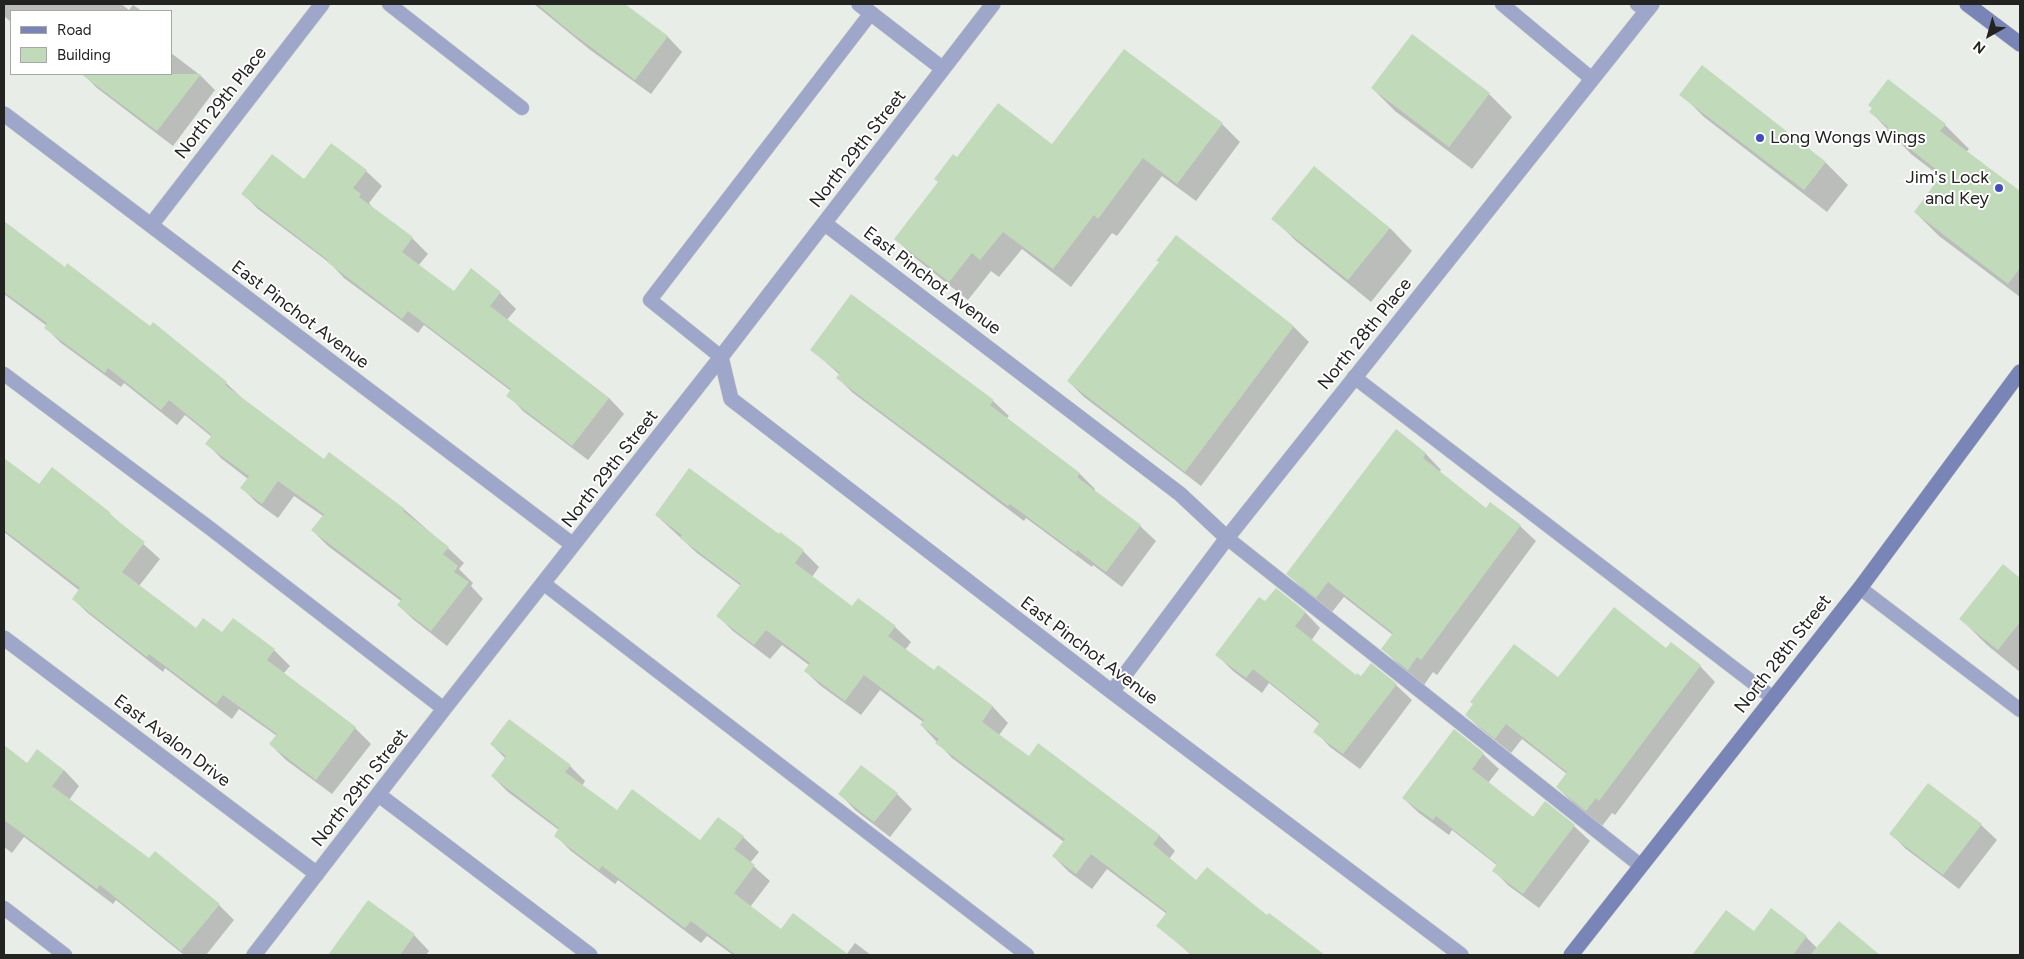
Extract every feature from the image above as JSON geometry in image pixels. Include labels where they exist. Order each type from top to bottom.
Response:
[{"type":"street","name":"North 29th Place","points":[[151,225],[322,4]]},
{"type":"street","name":"North 29th Street","points":[[254,955],[444,709],[721,357],[993,4]]},
{"type":"street","points":[[1968,4],[2020,44]]},
{"type":"street","name":"North 28th Place","points":[[1112,692],[1227,538],[1592,79],[1645,6]]},
{"type":"street","points":[[865,8],[943,70]]},
{"type":"street","name":"East Pinchot Avenue","points":[[4,114],[573,545]]},
{"type":"street","name":"East Pinchot Avenue","points":[[824,223],[1180,494],[1227,538]]},
{"type":"street","name":"East Pinchot Avenue","points":[[721,357],[731,399],[1112,692],[1461,955]]},
{"type":"street","name":"North 28th Street","points":[[1571,955],[1860,588],[2020,372]]},
{"type":"street","name":"East Avalon Drive","points":[[4,638],[317,874]]},
{"type":"street","points":[[379,795],[590,955]]},
{"type":"lane","points":[[389,4],[522,108]]},
{"type":"lane","points":[[1502,4],[1592,79]]},
{"type":"lane","points":[[721,357],[650,300],[865,8]]},
{"type":"lane","points":[[4,374],[211,529],[444,709]]},
{"type":"lane","points":[[1354,378],[1773,698]]},
{"type":"lane","points":[[1227,538],[1641,866]]},
{"type":"lane","points":[[543,583],[1027,955]]},
{"type":"lane","points":[[1860,588],[2020,710]]},
{"type":"lane","points":[[4,908],[66,955]]},
{"type":"building","points":[[537,4],[625,4],[668,36],[635,80]]},
{"type":"building","points":[[1412,34],[1490,93],[1449,147],[1371,88]]},
{"type":"building","points":[[1124,49],[1223,123],[1177,184],[1143,158],[1098,219],[1094,215],[1053,269],[1003,232],[980,260],[972,253],[949,282],[894,239],[938,182],[934,179],[953,154],[957,157],[998,103],[1052,144]]},
{"type":"building","points":[[1702,65],[1826,162],[1804,190],[1679,95]]},
{"type":"building","points":[[201,74],[157,131],[82,75]]},
{"type":"building","points":[[1888,79],[1946,124],[1940,131],[2020,191],[2020,268],[2008,284],[1914,212],[1942,174],[1886,130],[1888,127],[1869,112],[1872,108],[1868,105]]},
{"type":"building","points":[[331,143],[367,170],[353,188],[361,194],[359,197],[413,237],[402,252],[454,291],[471,268],[501,292],[490,306],[609,398],[572,446],[506,396],[511,389],[408,311],[402,319],[241,194],[272,154],[304,179]]},
{"type":"building","points":[[1314,166],[1390,228],[1348,280],[1271,219]]},
{"type":"building","points":[[4,221],[65,267],[67,263],[150,326],[153,322],[227,382],[225,385],[324,459],[329,452],[405,509],[403,511],[449,547],[443,554],[458,566],[454,572],[469,582],[431,631],[397,605],[402,599],[311,530],[324,514],[278,481],[262,504],[240,488],[249,476],[205,444],[212,435],[169,400],[161,410],[108,368],[105,373],[44,328],[47,323],[4,292]]},
{"type":"building","points":[[1176,235],[1294,326],[1185,472],[1067,381],[1159,262],[1156,261]]},
{"type":"building","points":[[851,294],[994,400],[990,405],[1080,473],[1077,477],[1141,525],[1106,572],[1077,550],[1076,553],[1010,504],[1008,506],[836,378],[840,373],[810,350]]},
{"type":"building","points":[[1396,429],[1426,453],[1423,458],[1486,508],[1490,502],[1521,525],[1421,660],[1417,657],[1408,670],[1381,649],[1393,633],[1328,582],[1316,598],[1286,574]]},
{"type":"building","points":[[4,458],[39,484],[52,467],[145,542],[122,572],[196,628],[203,618],[222,632],[233,618],[275,649],[267,660],[356,727],[316,780],[269,744],[277,734],[223,695],[216,704],[149,654],[147,657],[72,599],[80,588],[4,530]]},
{"type":"building","points":[[689,468],[804,550],[795,563],[852,606],[858,598],[896,626],[888,636],[934,670],[938,665],[993,706],[982,722],[1029,756],[1038,743],[1160,835],[1153,844],[1196,880],[1207,867],[1267,915],[1269,913],[1325,955],[1192,955],[1156,926],[1167,912],[1091,854],[1076,874],[1052,856],[1065,839],[935,743],[939,739],[920,725],[924,720],[864,675],[845,701],[804,671],[810,663],[766,630],[754,645],[716,616],[741,584],[680,538],[682,535],[655,515]]},
{"type":"building","points":[[2003,564],[2020,578],[2020,622],[1998,650],[1959,619]]},
{"type":"building","points":[[1276,588],[1306,612],[1295,626],[1356,675],[1357,673],[1361,676],[1371,663],[1397,684],[1343,754],[1313,732],[1320,722],[1253,669],[1246,678],[1215,655],[1259,597],[1265,601]]},
{"type":"building","points":[[1614,607],[1666,648],[1671,642],[1701,665],[1599,801],[1596,798],[1586,811],[1556,787],[1567,772],[1506,724],[1495,739],[1465,715],[1473,704],[1470,702],[1514,644],[1558,677]]},
{"type":"building","points":[[509,719],[571,765],[565,772],[617,810],[632,789],[700,840],[718,817],[744,836],[734,849],[755,865],[734,893],[781,929],[793,913],[849,955],[736,955],[691,921],[685,928],[602,866],[599,870],[554,836],[559,828],[491,776],[506,756],[490,744]]},
{"type":"building","points":[[1454,729],[1484,753],[1472,769],[1533,817],[1545,801],[1575,825],[1523,894],[1492,871],[1497,864],[1436,816],[1433,820],[1402,798]]},
{"type":"building","points":[[4,745],[27,763],[37,749],[64,770],[52,786],[149,858],[155,851],[220,904],[181,951],[100,885],[97,889],[4,820]]},
{"type":"building","points":[[861,765],[898,793],[874,822],[838,794]]},
{"type":"building","points":[[1928,783],[1982,824],[1943,875],[1889,834]]},
{"type":"building","points":[[368,900],[415,934],[400,955],[328,955]]},
{"type":"building","points":[[1771,908],[1807,936],[1793,955],[1692,955],[1726,910],[1754,931]]},
{"type":"building","points":[[1839,921],[1880,955],[1810,955]]},
{"type":"place","name":"Long Wongs Wings","points":[[1760,138]]},
{"type":"place","name":"Jim's Lock and Key","points":[[1999,188]]}]
